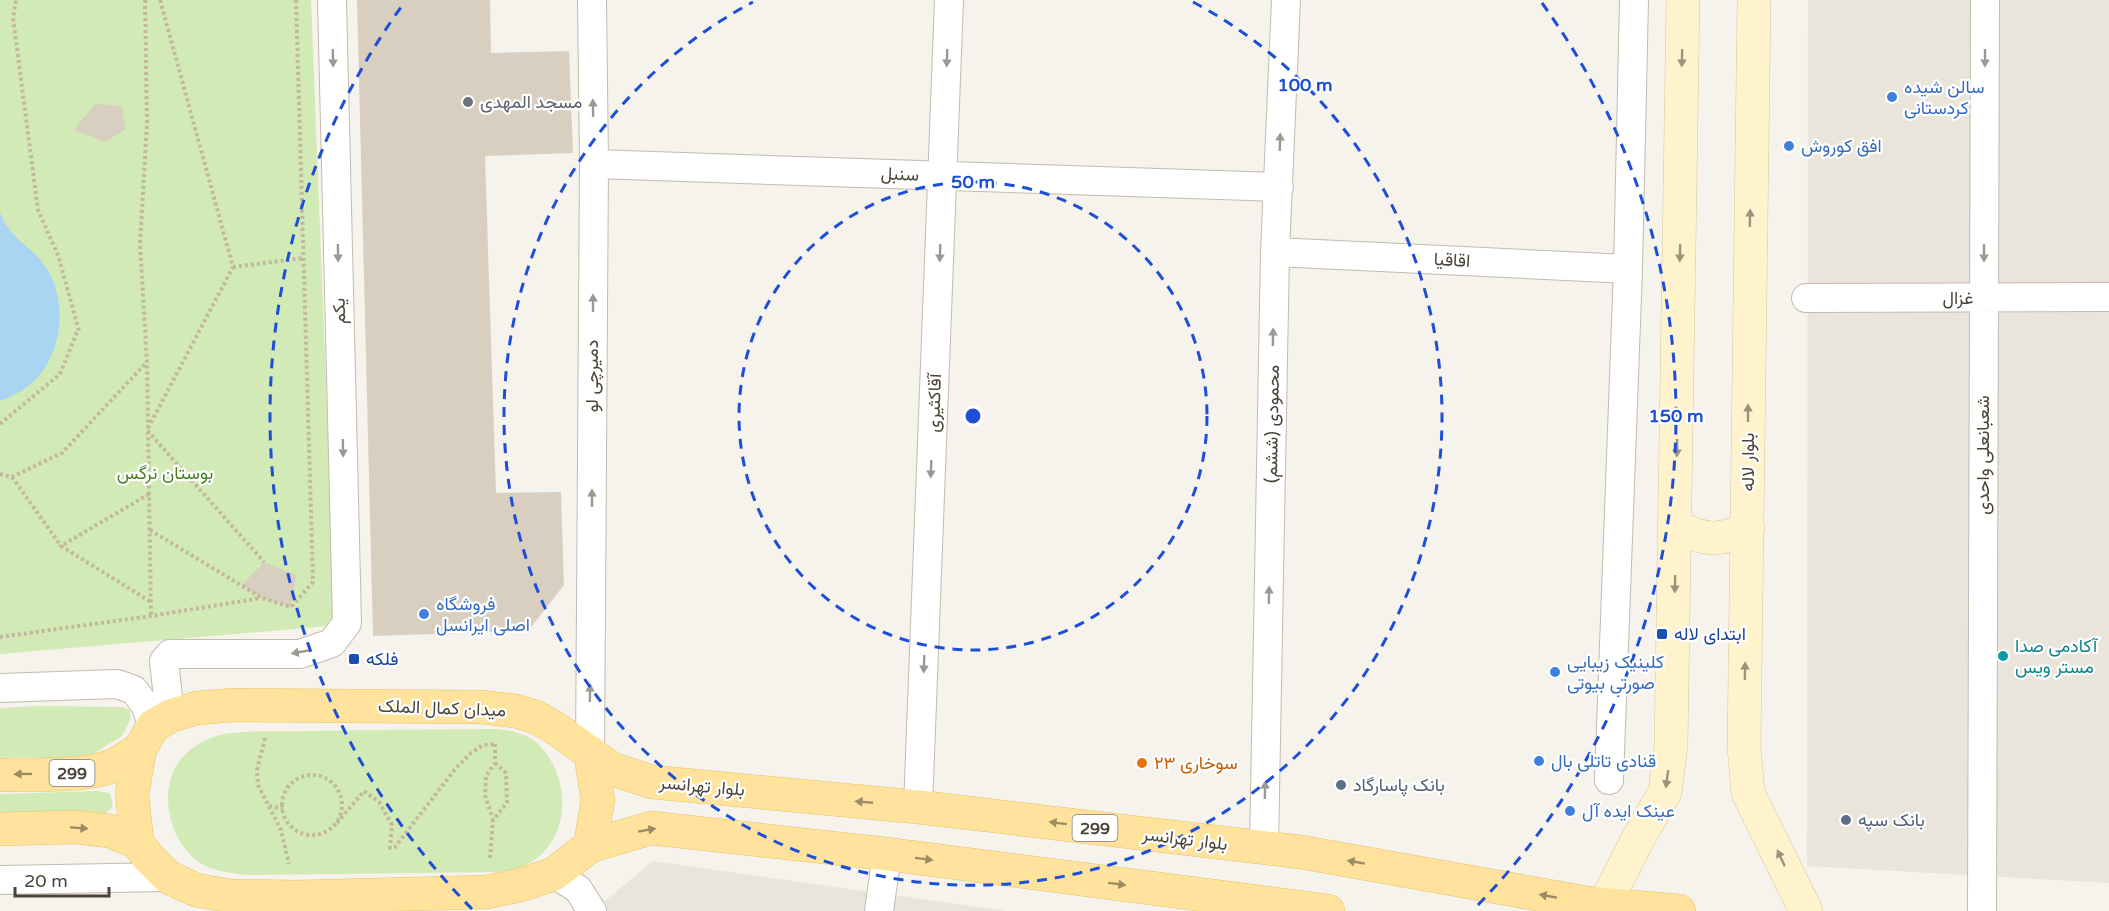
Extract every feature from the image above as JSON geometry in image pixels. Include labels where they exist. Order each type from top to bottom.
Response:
[{"type":"main road","points":[[1605,904],[1665,792],[1671,745],[1683,0]]},
{"type":"main road","name":"بلوار لاله","points":[[1754,0],[1744,747],[1748,794],[1806,911]]},
{"type":"main road","points":[[1676,526],[1693,535],[1712,539],[1731,536],[1748,528]]},
{"type":"main road","name":"میدان کمال الملک","points":[[154,730],[197,708],[481,707],[516,711],[538,718],[590,752]]},
{"type":"main road","points":[[154,730],[132,794],[137,842],[168,877],[196,890],[230,896],[296,897],[487,892],[520,885],[554,874],[590,846],[651,828],[887,854],[1310,910]]},
{"type":"main road","name":"299","points":[[0,775],[72,773],[114,765],[154,730]]},
{"type":"main road","points":[[590,752],[598,800],[590,846]]},
{"type":"main road","name":"بلوار تهرانسر","points":[[590,752],[612,769],[652,782],[918,807],[1301,852],[1605,904],[1679,911]]},
{"type":"main road","points":[[0,829],[75,827],[110,831],[137,842]]},
{"type":"street","name":"یکم","points":[[154,730],[164,661],[170,654],[300,654],[332,643],[347,623],[332,0]]},
{"type":"street","name":"دمیرچی لو","points":[[590,752],[594,164],[592,0]]},
{"type":"street","name":"آقاکثیری","points":[[918,807],[950,0]]},
{"type":"street","name":"محمودی (ششم)","points":[[1264,848],[1275,252],[1286,0]]},
{"type":"street","points":[[1609,780],[1628,269],[1634,0]]},
{"type":"street","name":"شعبانعلی واحدی","points":[[1982,911],[1985,0]]},
{"type":"street","name":"سنبل","points":[[594,164],[1279,187]]},
{"type":"street","name":"اقاقیا","points":[[1275,252],[1628,269]]},
{"type":"street","name":"غزال","points":[[1806,298],[2109,297]]},
{"type":"street","points":[[0,688],[117,684],[134,690],[145,705],[154,730]]},
{"type":"street","points":[[879,911],[887,854]]},
{"type":"street","points":[[554,874],[578,889],[592,911]]},
{"type":"street","points":[[0,880],[168,877]]},
{"type":"path","points":[[0,424],[60,374],[77,332],[79,332],[58,255],[38,210],[13,18],[16,0]]},
{"type":"path","points":[[145,0],[147,124],[140,244],[147,363],[152,616]]},
{"type":"path","points":[[147,430],[233,267],[160,0]]},
{"type":"path","points":[[150,530],[262,598],[291,608],[313,582],[296,0]]},
{"type":"path","points":[[233,267],[303,258]]},
{"type":"path","points":[[0,474],[12,477],[62,453],[147,363]]},
{"type":"path","points":[[147,430],[264,562]]},
{"type":"path","points":[[12,477],[60,546],[151,602]]},
{"type":"path","points":[[60,546],[149,493]]},
{"type":"path","points":[[0,637],[262,598]]},
{"type":"path","points":[[280,706],[273,732],[265,738],[257,770],[258,785],[281,830],[296,897]]},
{"type":"path","points":[[337,823],[343,804],[335,786],[328,780],[320,776],[300,777],[286,790],[283,809],[286,819],[300,833],[310,836],[330,830],[337,823],[364,791],[378,802],[392,825],[390,848],[394,847],[456,768],[471,753],[483,746],[495,744]]},
{"type":"path","points":[[490,853],[494,820],[485,795],[486,776],[495,764],[506,773],[507,803],[494,820]]},
{"type":"path","points":[[268,806],[283,809]]},
{"type":"shaded area","points":[[1808,0],[2109,0],[2109,883],[1807,866]]},
{"type":"shaded area","points":[[653,861],[1006,911],[593,911]]},
{"type":"green space","name":"بوستان نرگس","points":[[0,0],[311,0],[335,611],[329,626],[0,654]]},
{"type":"green space","points":[[123,707],[130,711],[130,720],[122,736],[83,760],[0,758],[0,708]]},
{"type":"green space","points":[[499,729],[524,735],[537,743],[549,757],[557,773],[561,791],[562,809],[559,826],[551,842],[540,856],[518,868],[497,872],[235,874],[207,867],[191,856],[182,845],[170,818],[169,790],[178,763],[192,748],[224,734]]},
{"type":"green space","points":[[97,791],[109,793],[112,801],[112,807],[100,816],[0,813],[0,794]]},
{"type":"water","points":[[0,213],[8,228],[37,256],[50,275],[56,289],[60,319],[54,350],[38,377],[30,385],[0,401]]},
{"type":"building","points":[[357,0],[490,0],[491,53],[569,51],[573,153],[485,156],[496,493],[561,492],[564,585],[528,631],[373,636]]},
{"type":"building","points":[[95,104],[121,106],[126,129],[105,142],[74,130]]},
{"type":"building","points":[[264,562],[296,575],[291,607],[262,598],[242,585]]},
{"type":"place","name":"سالن شیده کردستانی","points":[[1892,97]]},
{"type":"place","name":"مسجد المهدی","points":[[468,102]]},
{"type":"place","name":"افق کوروش","points":[[1789,146]]},
{"type":"place","name":"فروشگاه اصلی ایرانسل","points":[[424,614]]},
{"type":"place","name":"ابتدای لاله","points":[[1662,634]]},
{"type":"place","name":"آکادمی صدا مستر ویس","points":[[2003,656]]},
{"type":"place","name":"فلکه","points":[[354,659]]},
{"type":"place","name":"کلینیک زیبایی صورتی بیوتی","points":[[1555,672]]},
{"type":"place","name":"قنادی تاتلی بال","points":[[1539,761]]},
{"type":"place","name":"سوخاری ۲۳","points":[[1142,763]]},
{"type":"place","name":"بانک پاسارگاد","points":[[1341,785]]},
{"type":"place","name":"عینک ایده آل","points":[[1570,811]]},
{"type":"place","name":"بانک سپه","points":[[1846,820]]}]
